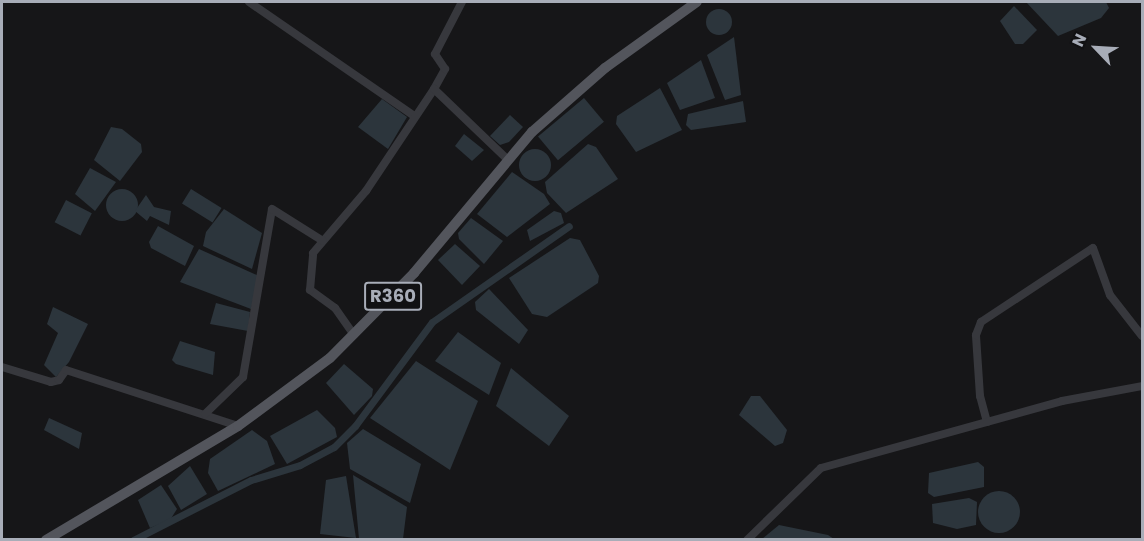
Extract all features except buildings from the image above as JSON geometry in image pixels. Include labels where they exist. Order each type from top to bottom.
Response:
[{"type":"main road","name":"R360","points":[[46,540],[238,426],[354,335],[414,273],[507,159],[580,88],[694,2]]},
{"type":"street","points":[[249,2],[414,116]]},
{"type":"street","points":[[354,335],[335,308],[310,290],[313,253],[366,191],[434,89],[445,69],[435,54],[462,2]]},
{"type":"street","points":[[434,89],[507,159]]},
{"type":"street","points":[[205,414],[243,377],[272,209],[323,241]]},
{"type":"street","points":[[987,422],[980,396],[976,335],[981,322],[1094,248],[1110,295],[1143,336]]},
{"type":"street","points":[[2,367],[51,382],[59,380],[66,370],[238,426]]},
{"type":"street","points":[[747,540],[821,468],[1062,401],[1143,386]]},
{"type":"shaded area","points":[[1026,2],[1106,2],[1109,8],[1101,18],[1058,36]]},
{"type":"shaded area","points":[[1014,6],[1037,30],[1023,44],[1015,44],[1000,21]]},
{"type":"shaded area","points":[[719,9],[728,13],[732,22],[728,31],[719,35],[710,31],[706,22],[710,13]]},
{"type":"shaded area","points":[[734,37],[741,95],[725,100],[707,55]]},
{"type":"shaded area","points":[[701,60],[715,98],[680,110],[667,83]]},
{"type":"shaded area","points":[[660,88],[682,130],[636,152],[616,124],[617,116]]},
{"type":"shaded area","points":[[584,98],[604,122],[558,160],[538,137]]},
{"type":"shaded area","points":[[382,99],[407,117],[388,149],[358,127]]},
{"type":"shaded area","points":[[743,101],[746,122],[691,130],[686,125],[688,114]]},
{"type":"shaded area","points":[[510,115],[523,127],[509,142],[500,145],[490,136]]},
{"type":"shaded area","points":[[111,127],[122,129],[141,144],[142,152],[120,181],[94,160]]},
{"type":"shaded area","points":[[464,134],[484,150],[472,161],[455,146]]},
{"type":"shaded area","points":[[588,144],[596,147],[618,179],[566,213],[547,193],[545,182]]},
{"type":"shaded area","points":[[535,149],[547,153],[551,165],[547,177],[535,181],[523,177],[519,165],[523,153]]},
{"type":"shaded area","points":[[90,168],[116,182],[95,211],[75,194]]},
{"type":"shaded area","points":[[512,172],[544,194],[550,204],[507,237],[477,214]]},
{"type":"shaded area","points":[[122,189],[133,194],[138,205],[133,216],[122,221],[111,216],[106,205],[111,194]]},
{"type":"shaded area","points":[[191,189],[222,208],[213,222],[182,203]]},
{"type":"shaded area","points":[[146,195],[154,207],[171,211],[169,225],[150,216],[147,221],[135,211]]},
{"type":"shaded area","points":[[66,200],[92,213],[80,235],[55,222]]},
{"type":"shaded area","points":[[224,209],[262,233],[252,269],[203,246],[206,232]]},
{"type":"shaded area","points":[[554,211],[561,213],[564,223],[530,241],[527,230]]},
{"type":"shaded area","points":[[471,218],[503,241],[484,264],[459,239],[458,233]]},
{"type":"shaded area","points":[[158,226],[194,246],[185,266],[151,248],[149,242]]},
{"type":"shaded area","points":[[570,238],[580,240],[599,276],[598,283],[547,317],[532,314],[509,278]]},
{"type":"shaded area","points":[[455,244],[480,266],[462,285],[438,260]]},
{"type":"shaded area","points":[[199,249],[259,276],[251,309],[180,282]]},
{"type":"shaded area","points":[[489,289],[528,330],[519,344],[476,310],[475,302]]},
{"type":"shaded area","points":[[216,303],[250,312],[248,331],[210,324]]},
{"type":"shaded area","points":[[53,307],[88,324],[69,362],[56,377],[44,365],[58,333],[47,324]]},
{"type":"shaded area","points":[[458,332],[501,363],[489,395],[435,361]]},
{"type":"shaded area","points":[[180,341],[215,352],[213,375],[176,364],[172,360]]},
{"type":"shaded area","points":[[416,361],[478,401],[450,470],[370,418]]},
{"type":"shaded area","points":[[344,364],[373,389],[372,396],[354,415],[326,383]]},
{"type":"shaded area","points":[[511,368],[569,416],[549,446],[496,406]]},
{"type":"shaded area","points":[[751,396],[760,396],[787,430],[783,443],[775,446],[739,415]]},
{"type":"shaded area","points":[[317,410],[335,428],[337,437],[287,464],[270,436]]},
{"type":"shaded area","points":[[49,418],[82,433],[79,449],[44,430]]},
{"type":"shaded area","points":[[363,429],[421,464],[410,503],[350,469],[347,443]]},
{"type":"shaded area","points":[[252,430],[267,441],[275,464],[218,491],[208,473],[210,459]]},
{"type":"shaded area","points":[[978,462],[984,467],[984,487],[934,497],[928,493],[929,473]]},
{"type":"shaded area","points":[[190,466],[207,494],[181,510],[168,486]]},
{"type":"shaded area","points":[[353,475],[407,507],[403,539],[359,539]]},
{"type":"shaded area","points":[[346,476],[356,538],[320,534],[326,480]]},
{"type":"shaded area","points":[[161,485],[177,509],[170,520],[150,528],[138,500]]},
{"type":"shaded area","points":[[999,491],[1007,492],[1014,497],[1019,504],[1019,520],[1014,527],[1007,532],[999,533],[991,532],[984,527],[979,520],[978,512],[979,504],[984,497],[991,492]]},
{"type":"shaded area","points":[[969,498],[977,502],[976,525],[957,529],[933,523],[932,504]]},
{"type":"shaded area","points":[[779,525],[828,535],[834,539],[762,539]]},
{"type":"waterway","points":[[133,540],[251,480],[300,465],[334,447],[355,426],[432,322],[569,226]]}]
